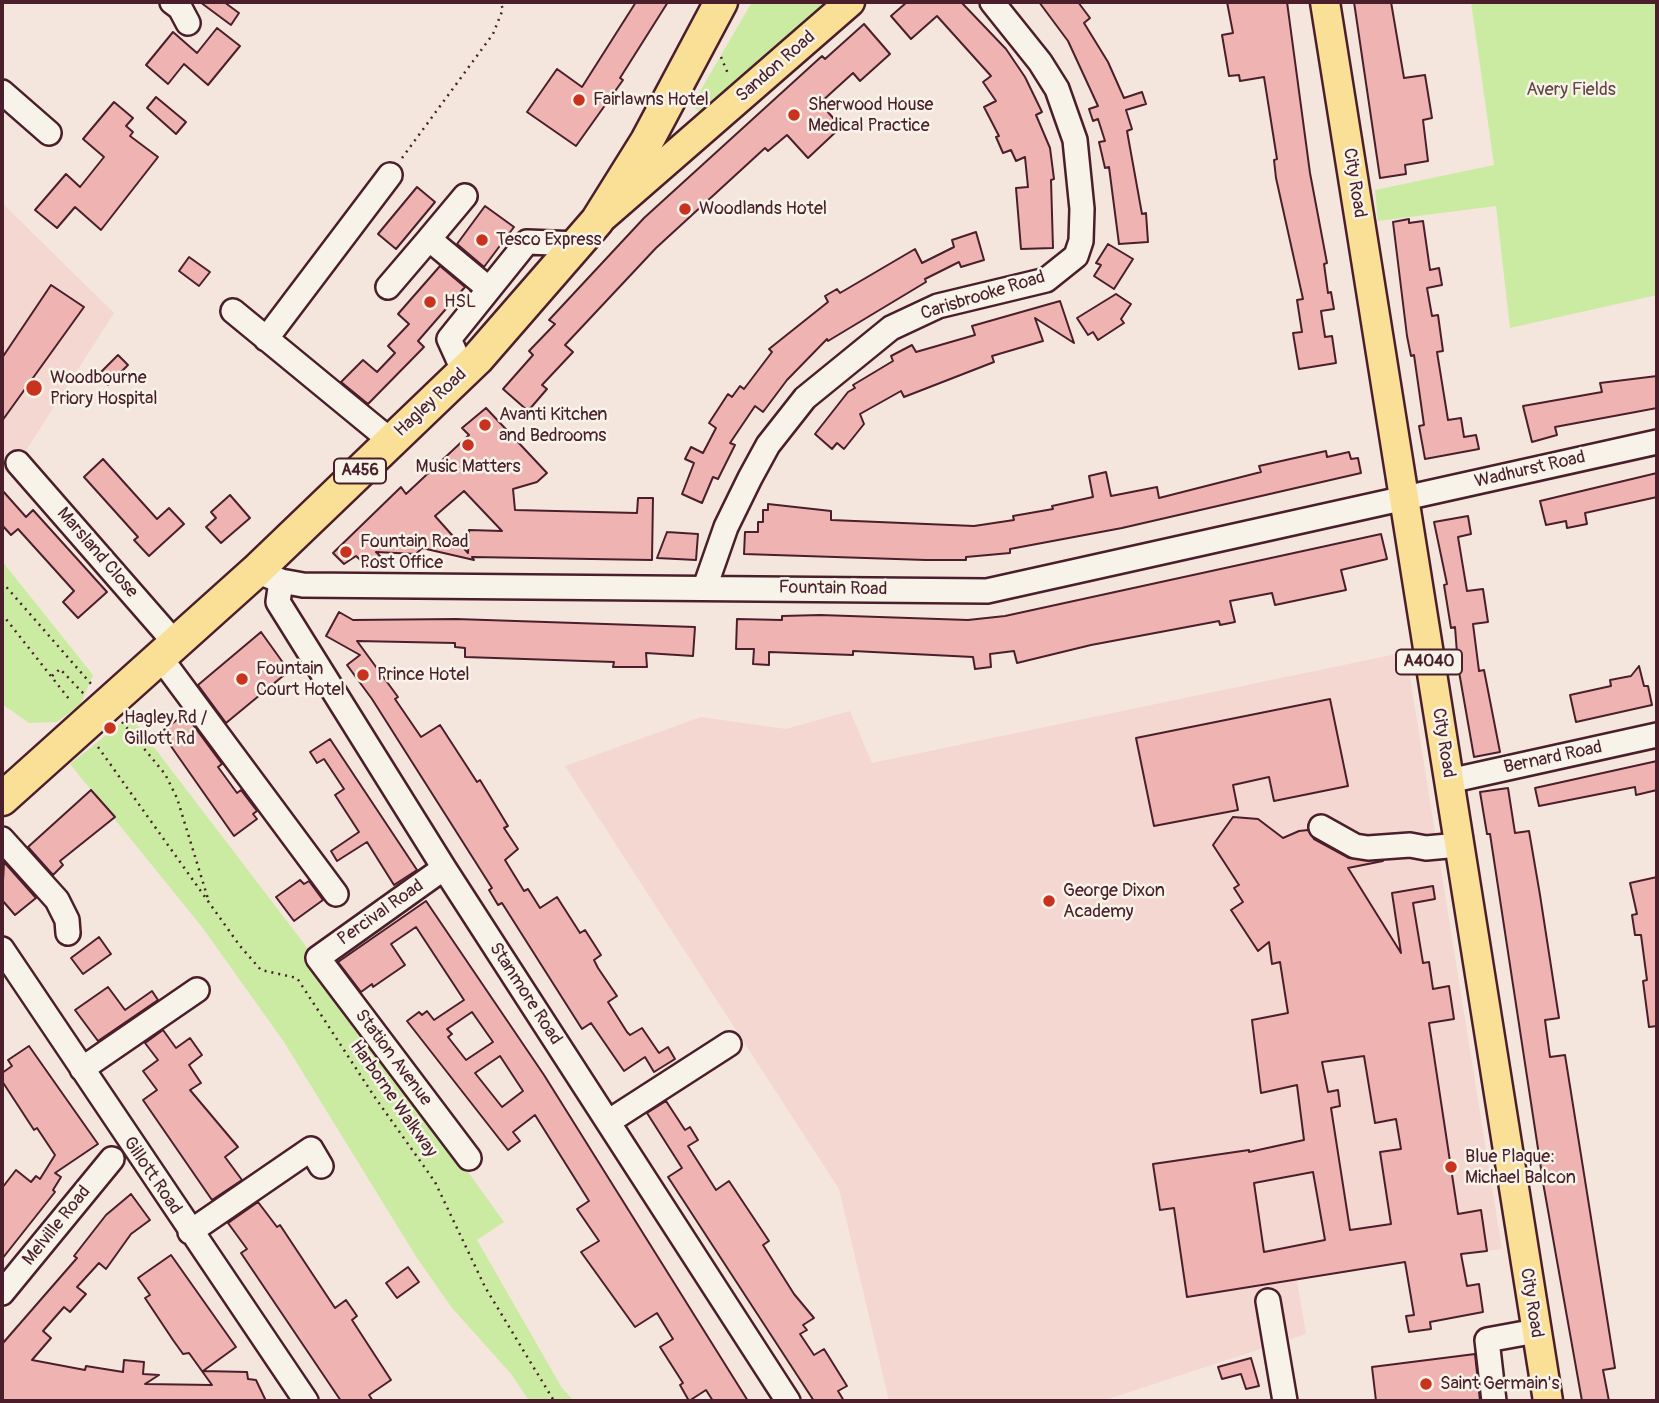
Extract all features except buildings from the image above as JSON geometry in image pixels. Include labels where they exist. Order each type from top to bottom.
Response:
[{"type":"highway","name":"Hagley Road","points":[[2,799],[95,696],[168,650],[269,576],[391,441],[464,372],[588,233],[647,141],[721,2]]},
{"type":"main road","name":"Sandon Road","points":[[588,233],[850,2]]},
{"type":"main road","name":"City Road","points":[[1325,2],[1548,1401]]},
{"type":"main road","points":[[647,141],[702,132]]},
{"type":"street","points":[[172,2],[180,8],[188,23]]},
{"type":"street","name":"Carisbrooke Road","points":[[705,587],[726,527],[750,478],[768,445],[804,398],[891,328],[939,306],[1046,280],[1076,256],[1081,241],[1082,209],[1075,140],[1057,89],[1040,62],[992,2]]},
{"type":"street","points":[[2,92],[49,133]]},
{"type":"street","points":[[266,339],[390,175]]},
{"type":"street","points":[[388,287],[465,196]]},
{"type":"street","points":[[464,372],[449,339],[527,242],[588,233]]},
{"type":"street","points":[[429,239],[489,289]]},
{"type":"street","points":[[233,311],[391,441]]},
{"type":"street","name":"Wadhurst Road","points":[[1402,497],[1657,442]]},
{"type":"street","name":"Marsland Close","points":[[18,463],[168,650],[336,894]]},
{"type":"street","name":"Fountain Road","points":[[269,576],[303,585],[987,591],[1402,497]]},
{"type":"street","name":"Stanmore Road","points":[[269,576],[278,602],[444,868],[788,1401]]},
{"type":"street","name":"Bernard Road","points":[[1449,781],[1657,735]]},
{"type":"street","points":[[1321,827],[1354,846],[1368,848],[1410,845],[1426,849],[1460,845]]},
{"type":"street","points":[[2,839],[57,900],[68,920],[68,933]]},
{"type":"street","name":"Percival Road","points":[[318,958],[444,868]]},
{"type":"street","name":"Gillott Road","points":[[2,949],[306,1401]]},
{"type":"street","name":"Station Avenue","points":[[318,958],[469,1158]]},
{"type":"street","points":[[82,1069],[197,990]]},
{"type":"street","points":[[608,1122],[729,1045]]},
{"type":"street","points":[[190,1232],[311,1149],[321,1166]]},
{"type":"street","name":"Melville Road","points":[[2,1293],[112,1159]]},
{"type":"street","points":[[1268,1301],[1285,1401]]},
{"type":"street","points":[[1494,1401],[1487,1340],[1536,1331]]},
{"type":"path","points":[[390,175],[493,34],[503,9],[500,2]]},
{"type":"path","points":[[699,41],[722,58],[731,80],[753,87]]},
{"type":"path","points":[[2,582],[95,696],[165,774],[177,798],[210,905]]},
{"type":"path","points":[[2,614],[69,699]]},
{"type":"path","points":[[52,676],[60,669],[95,696]]},
{"type":"path","name":"Harborne Walkway","points":[[98,747],[210,905],[261,970],[297,978],[367,1087],[435,1182],[485,1287],[554,1401]]},
{"type":"shaded area","name":"Woodbourne Priory Hospital","points":[[2,203],[114,313],[18,463],[2,474]]},
{"type":"shaded area","name":"George Dixon Academy","points":[[1406,652],[1502,1249],[1355,1268],[1297,1281],[1306,1334],[1102,1401],[889,1401],[839,1189],[565,766],[701,717],[786,729],[850,711],[872,763]]},
{"type":"green space","points":[[752,2],[833,2],[703,115],[692,105]]},
{"type":"green space","name":"Avery Fields","points":[[1471,2],[1657,2],[1657,295],[1510,328],[1496,206],[1378,221],[1375,190],[1494,165]]},
{"type":"green space","points":[[2,561],[93,675],[80,705],[57,722],[29,723],[2,704]]},
{"type":"green space","points":[[135,712],[137,725],[299,937],[504,1222],[477,1240],[562,1388],[574,1401],[529,1401],[512,1375],[452,1308],[417,1258],[284,1042],[202,927],[70,764]]},
{"type":"place","name":"Fairlawns Hotel","points":[[579,100]]},
{"type":"place","name":"Sherwood House Medical Practice","points":[[794,115]]},
{"type":"place","name":"Woodlands Hotel","points":[[685,209]]},
{"type":"place","name":"Tesco Express","points":[[482,240]]},
{"type":"place","name":"HSL","points":[[430,302]]},
{"type":"place","name":"Woodbourne Priory Hospital","points":[[34,388]]},
{"type":"place","name":"Avanti Kitchen and Bedrooms","points":[[485,425]]},
{"type":"place","name":"Music Matters","points":[[468,445]]},
{"type":"place","name":"Fountain Road Post Office","points":[[346,552]]},
{"type":"place","name":"Prince Hotel","points":[[363,675]]},
{"type":"place","name":"Fountain Court Hotel","points":[[242,679]]},
{"type":"place","name":"Hagley Rd / Gillott Rd","points":[[110,728]]},
{"type":"place","name":"George Dixon Academy","points":[[1049,901]]},
{"type":"place","name":"Blue Plaque: Michael Balcon","points":[[1451,1167]]},
{"type":"place","name":"Saint Germain's","points":[[1426,1384]]}]
